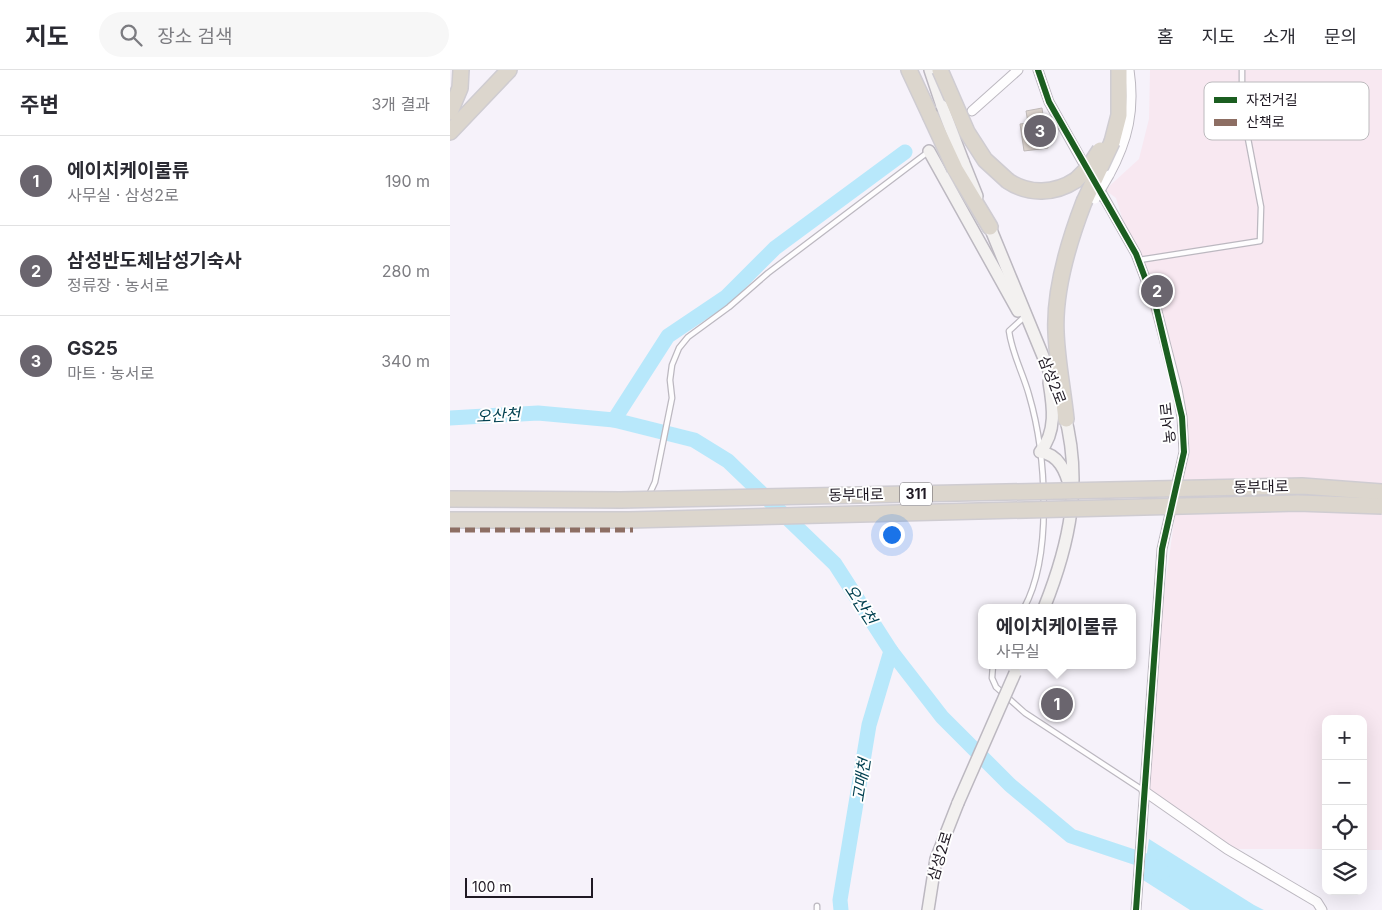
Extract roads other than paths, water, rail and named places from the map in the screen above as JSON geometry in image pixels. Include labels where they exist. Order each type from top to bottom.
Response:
[{"type":"highway","points":[[450,112],[460,88],[461,70]]},
{"type":"highway","points":[[450,132],[509,70]]},
{"type":"highway","points":[[909,70],[936,110],[959,165],[990,227]]},
{"type":"highway","points":[[940,70],[967,132],[985,160],[1018,187],[1040,192],[1062,188],[1076,180],[1095,159],[1108,140],[1112,107],[1110,70]]},
{"type":"highway","points":[[1066,419],[1056,331],[1064,269],[1077,220],[1090,200],[1120,107],[1119,70]]},
{"type":"highway","name":"동부대로","points":[[450,499],[620,500],[1302,486],[1382,492]]},
{"type":"highway","name":"동부대로","points":[[450,520],[629,520],[1298,503],[1382,506]]},
{"type":"main road","points":[[930,70],[936,110]]},
{"type":"main road","points":[[929,151],[1046,362],[1052,408],[1052,425],[1050,436],[1040,452],[1054,457],[1061,464],[1068,478],[1072,495]]},
{"type":"main road","name":"삼성2로","points":[[990,227],[1058,391],[1066,419],[1074,466],[1068,539],[1045,604]]},
{"type":"main road","name":"삼성2로","points":[[928,910],[936,859],[958,803],[1017,669]]},
{"type":"street","points":[[972,111],[1018,70]]},
{"type":"street","points":[[1090,200],[1109,175],[1120,156],[1131,114],[1129,70]]},
{"type":"street","name":"농서로","points":[[1037,72],[1049,102],[1078,156],[1111,207],[1139,260],[1156,307],[1182,417],[1184,452],[1162,549],[1136,907]]},
{"type":"street","points":[[1144,791],[1227,849],[1317,902],[1322,910]]},
{"type":"lane","points":[[1139,260],[1260,241],[1261,207],[1248,140]]},
{"type":"lane","points":[[644,506],[655,482],[671,405],[672,365],[679,348],[688,337],[729,307],[776,267],[929,151]]},
{"type":"lane","points":[[1022,319],[1009,330],[1011,347],[1029,395],[1040,452],[1042,545],[1033,591],[1026,604]]},
{"type":"lane","points":[[633,530],[640,514]]},
{"type":"lane","points":[[993,669],[992,678],[996,687],[1025,713],[1144,791]]},
{"type":"water","points":[[1149,839],[1264,910],[1190,910],[1143,880]]},
{"type":"waterway","points":[[614,420],[668,336],[726,297],[775,248],[905,152]]},
{"type":"waterway","name":"오산천","points":[[450,418],[538,413],[614,420],[694,440],[728,461],[835,564],[891,651],[942,717],[1010,785],[1071,836],[1146,861],[1163,872]]},
{"type":"waterway","name":"고매천","points":[[841,910],[840,900],[869,725],[891,651]]},
{"type":"place","name":"GS25","points":[[1040,131]]},
{"type":"place","name":"삼성반도체남성기숙사","points":[[1157,291]]},
{"type":"place","name":"에이치케이물류","points":[[1057,704]]}]
